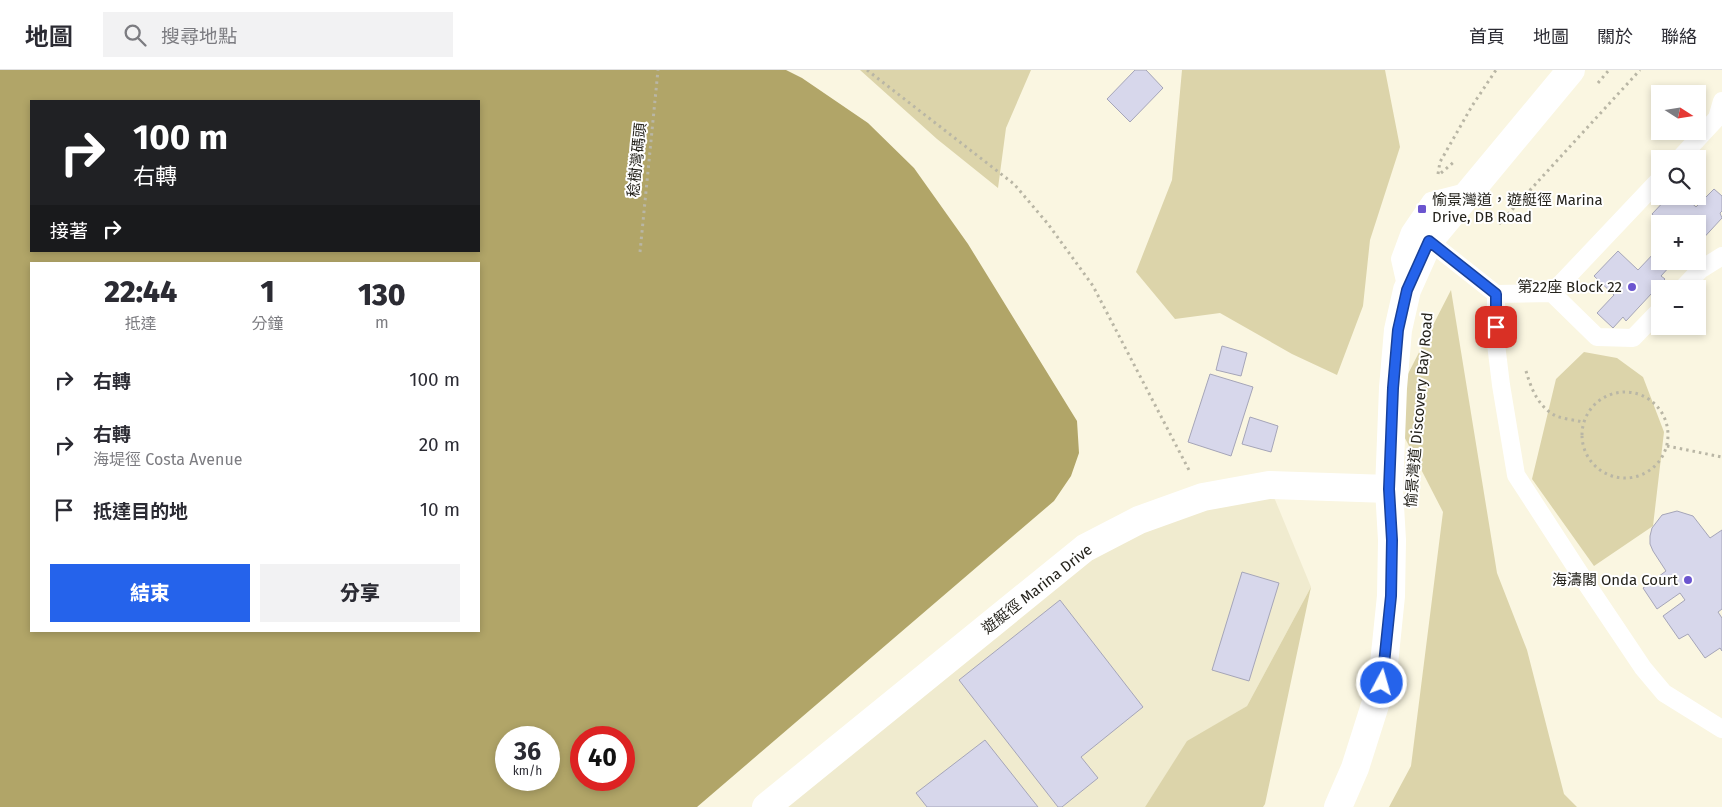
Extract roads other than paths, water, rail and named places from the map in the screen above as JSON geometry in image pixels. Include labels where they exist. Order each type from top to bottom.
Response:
[{"type":"street","name":"愉景灣道 Discovery Bay Road","points":[[1338,807],[1355,768],[1382,683],[1391,596],[1392,540],[1389,489],[1397,340],[1407,290],[1429,241],[1571,70]]},
{"type":"street","name":"遊艇徑 Marina Drive","points":[[766,807],[1085,548],[1132,524],[1203,497],[1269,485],[1389,489]]},
{"type":"lane","points":[[1687,150],[1717,118],[1722,101]]},
{"type":"lane","points":[[1429,241],[1496,294],[1552,292],[1651,188]]},
{"type":"lane","points":[[1407,290],[1400,259],[1410,232],[1431,201],[1470,192]]},
{"type":"lane","points":[[1691,280],[1700,270],[1722,256]]},
{"type":"lane","points":[[1552,292],[1597,336],[1633,338],[1651,319]]},
{"type":"lane","points":[[1496,294],[1496,344],[1516,475],[1644,668],[1664,692],[1722,728]]},
{"type":"place","name":"愉景灣道，遊艇徑 Marina Drive, DB Road","points":[[1422,209]]},
{"type":"place","name":"第22座 Block 22","points":[[1632,287]]},
{"type":"place","name":"海濤閣 Onda Court","points":[[1688,580]]}]
